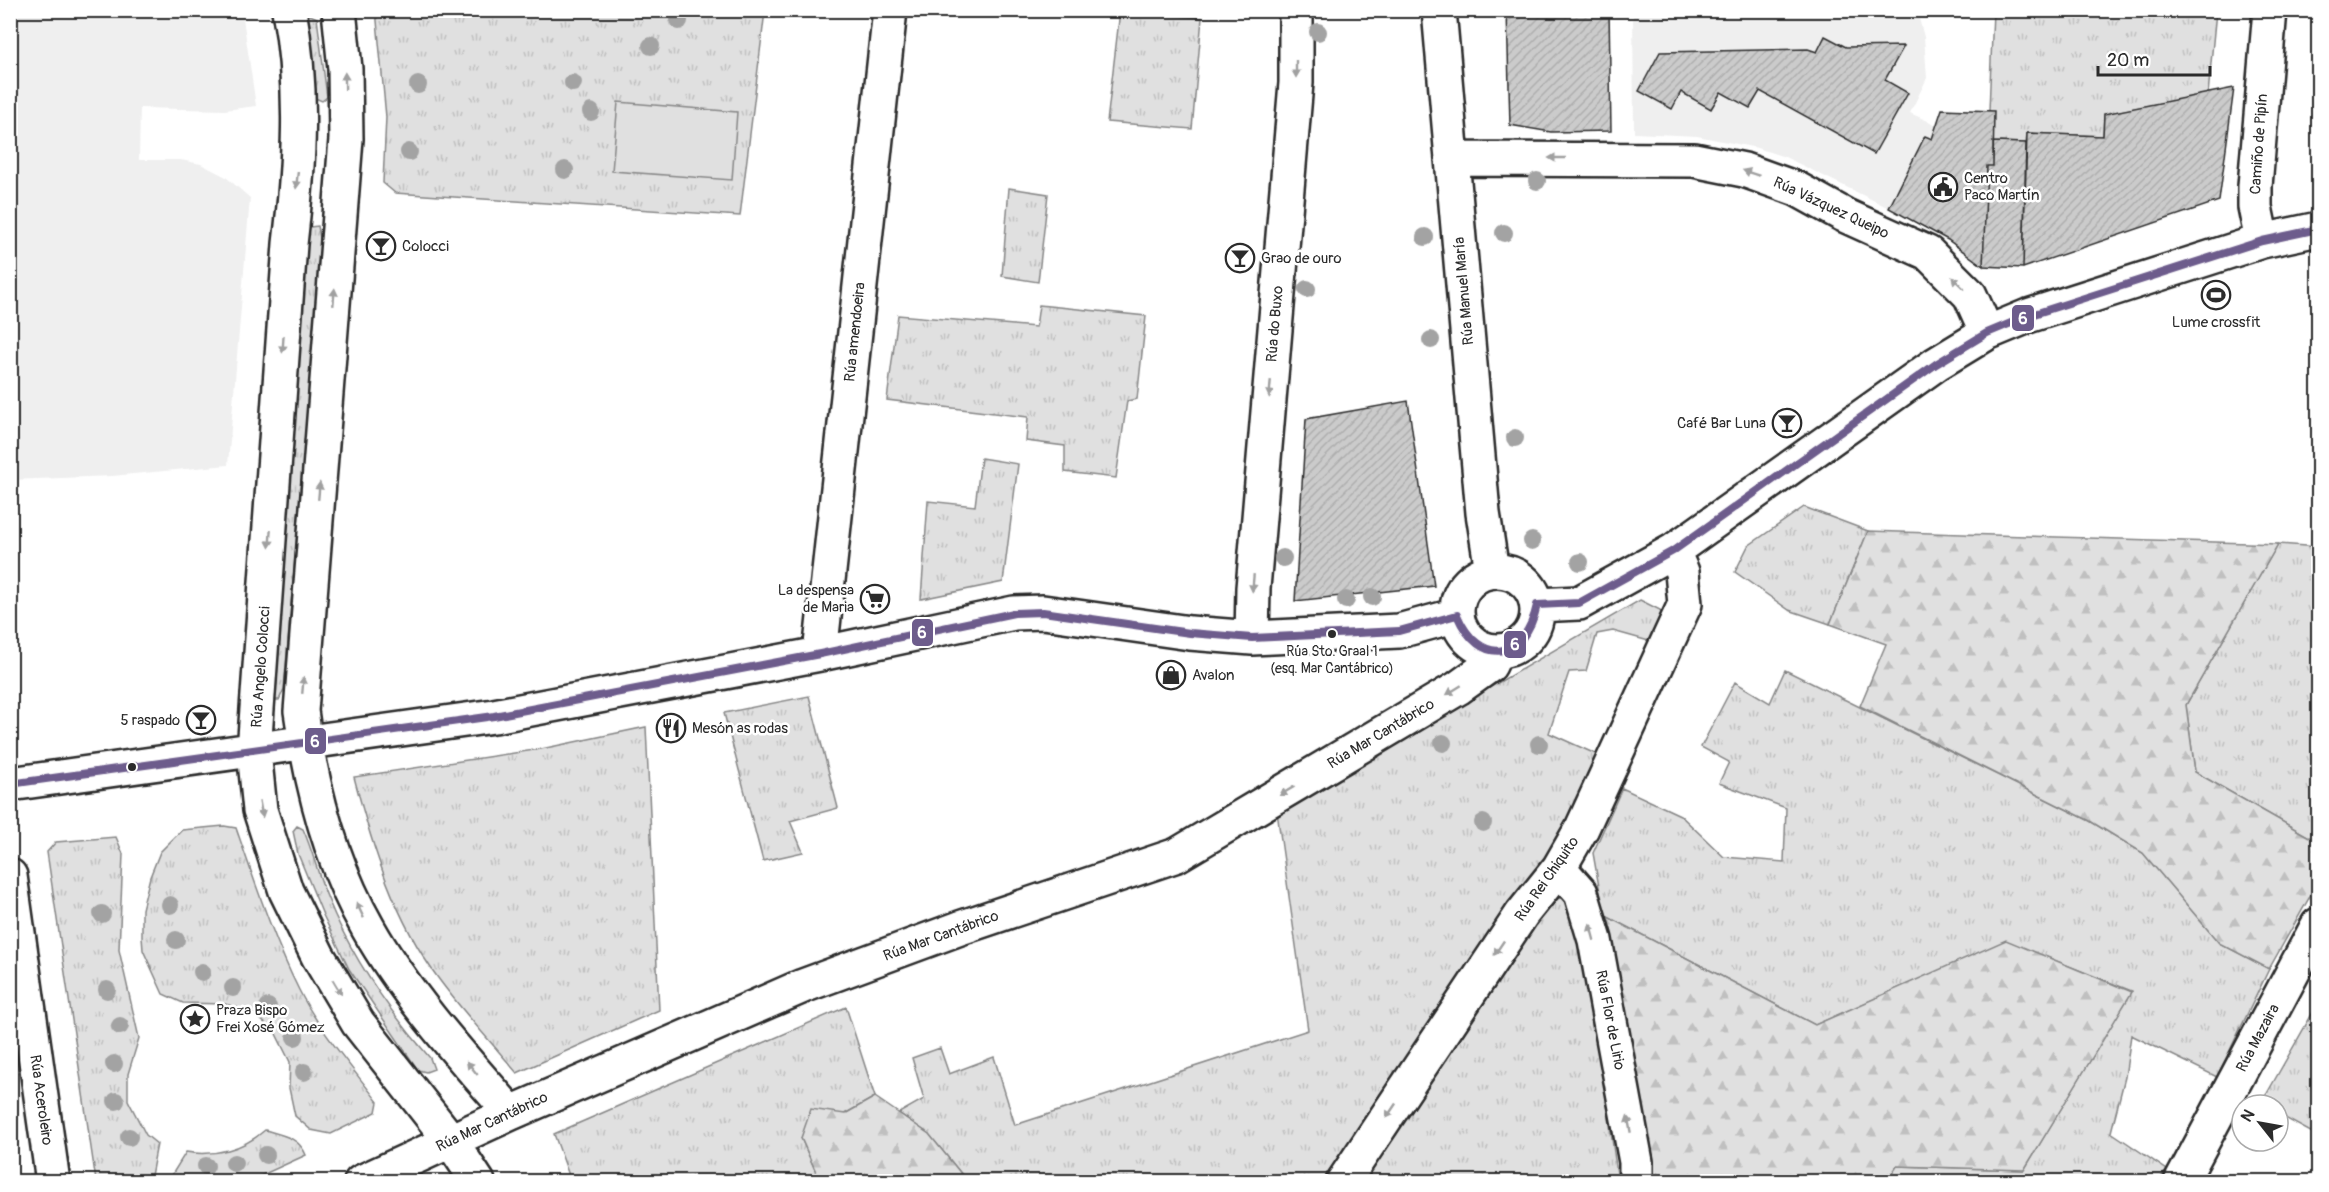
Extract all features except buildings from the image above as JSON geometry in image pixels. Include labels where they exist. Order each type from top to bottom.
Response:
[{"type":"street","name":"Rúa Angelo Colocci","points":[[289,10],[297,59],[299,138],[254,751],[260,810],[286,891],[318,956],[358,1023],[451,1141],[478,1182]]},
{"type":"street","points":[[339,10],[345,69],[346,139],[301,711],[305,743],[318,798],[342,872],[368,928],[406,985],[510,1113]]},
{"type":"street","name":"Rúa amendoeira","points":[[820,654],[890,10]]},
{"type":"street","name":"Rúa do Buxo","points":[[1252,638],[1253,588],[1296,83],[1296,10]]},
{"type":"street","name":"Rúa Manuel María","points":[[1439,10],[1483,513],[1492,571]]},
{"type":"street","name":"Camiño de Pipín","points":[[2262,241],[2255,207],[2255,186],[2270,10]]},
{"type":"street","points":[[299,138],[346,139]]},
{"type":"street","name":"Rúa Vázquez Queipo","points":[[1453,159],[1694,160],[1744,170],[1797,189],[1844,215],[1928,253],[1970,295],[1987,333]]},
{"type":"street","points":[[1496,652],[1481,649],[1469,641],[1460,629],[1456,615],[1457,603],[1466,586],[1480,574],[1492,571],[1508,573],[1522,579],[1532,591],[1536,605],[1579,603],[1672,551],[1936,364],[1987,333],[2028,316],[2262,241],[2319,229]]},
{"type":"street","name":"Rúa Rei Chiquito","points":[[1343,1182],[1522,914],[1559,868],[1582,828],[1685,604],[1682,572],[1672,551]]},
{"type":"street","name":"Rúa Mar Cantábrico","points":[[361,1182],[510,1113],[804,986],[960,928],[1177,855],[1465,683],[1490,665],[1496,652],[1513,649],[1527,638],[1535,623],[1536,605]]},
{"type":"street","points":[[10,784],[494,716],[820,654],[988,617],[1043,612],[1190,633],[1252,638],[1399,631],[1456,615]]},
{"type":"street","name":"Rúa Flor de Lirio","points":[[1559,868],[1581,893],[1595,940],[1636,1162],[1636,1182]]},
{"type":"street","name":"Rúa Aceroleiro","points":[[10,876],[53,1182]]},
{"type":"street","name":"Rúa Mazaira","points":[[2181,1182],[2319,925]]},
{"type":"shaded area","points":[[10,11],[242,11],[256,106],[225,110],[140,108],[139,160],[181,160],[201,164],[226,177],[250,198],[228,465],[112,476],[11,480]]},
{"type":"shaded area","points":[[1633,11],[1917,11],[1924,37],[1927,78],[1910,113],[1937,125],[1932,139],[1925,136],[1889,208],[1785,157],[1757,148],[1697,136],[1634,133]]},
{"type":"green space","points":[[376,10],[765,11],[740,216],[395,193],[383,183],[386,117]]},
{"type":"green space","points":[[1120,11],[1202,18],[1192,129],[1107,122]]},
{"type":"green space","points":[[1993,11],[2216,11],[2208,94],[2104,114],[2103,136],[2027,133],[2026,143],[1993,142],[1989,111]]},
{"type":"green space","points":[[310,15],[317,18],[327,97],[322,101],[315,98],[305,19]]},
{"type":"green space","points":[[618,102],[737,112],[732,180],[612,171]]},
{"type":"green space","points":[[1009,188],[1048,194],[1038,282],[1002,276]]},
{"type":"green space","points":[[318,226],[321,245],[284,689],[279,700],[272,700],[307,236],[310,227]]},
{"type":"green space","points":[[1039,305],[1146,316],[1137,399],[1127,401],[1116,478],[1065,472],[1065,446],[1026,441],[1028,417],[887,400],[898,315],[1036,327]]},
{"type":"green space","points":[[981,458],[1018,464],[1003,582],[921,599],[928,501],[975,506]]},
{"type":"green space","points":[[1804,507],[1868,531],[1830,624],[1789,610],[1735,572],[1748,546]]},
{"type":"green space","points":[[1868,531],[2278,544],[2186,705],[2195,772],[2318,842],[2318,882],[2269,969],[2219,943],[2143,853],[2090,821],[1860,706],[1886,644],[1830,624]]},
{"type":"green space","points":[[2278,544],[2318,547],[2318,842],[2195,772],[2186,705]]},
{"type":"green space","points":[[1640,600],[1660,610],[1662,616],[1656,643],[1613,631],[1597,634],[1586,671],[1569,672],[1549,733],[1600,756],[1572,823],[1329,1181],[967,1181],[929,1134],[899,1113],[924,1099],[912,1058],[940,1048],[949,1074],[994,1057],[1015,1125],[1308,1030],[1277,812]]},
{"type":"green space","points":[[1785,670],[2090,821],[2143,853],[2219,943],[2269,969],[2217,1077],[2131,1035],[2125,1077],[2111,1132],[2167,1170],[2158,1181],[1887,1181],[1897,1166],[2024,1170],[2132,991],[2006,941],[1815,1025],[1604,915],[1593,853],[1622,788],[1680,815],[1724,857],[1784,862],[1786,808],[1719,783],[1729,762],[1701,747],[1735,682],[1770,703]]},
{"type":"green space","points":[[809,696],[838,808],[790,821],[803,852],[763,861],[724,713]]},
{"type":"green space","points":[[646,727],[659,1010],[517,1073],[447,990],[409,932],[377,856],[354,777],[541,749]]},
{"type":"green space","points":[[224,826],[236,828],[273,930],[307,1005],[378,1102],[376,1112],[331,1134],[311,1130],[295,1116],[289,1088],[290,1062],[275,1032],[252,1012],[225,1004],[183,1003],[163,994],[143,950],[142,909],[150,877],[160,852],[182,830]]},
{"type":"green space","points":[[297,826],[303,829],[328,899],[348,942],[372,983],[430,1058],[434,1069],[426,1072],[418,1070],[349,969],[323,915],[298,854],[293,831]]},
{"type":"green space","points":[[116,837],[123,854],[119,950],[139,1038],[128,1074],[128,1100],[146,1135],[157,1144],[150,1181],[96,1181],[47,852],[56,842]]},
{"type":"green space","points":[[1563,898],[1575,911],[1585,950],[1618,1181],[1360,1182],[1551,899]]},
{"type":"green space","points":[[1604,915],[1815,1025],[2006,940],[2132,992],[2024,1170],[1897,1166],[1887,1181],[1648,1181]]},
{"type":"green space","points":[[846,1007],[875,1097],[801,1138],[820,1181],[571,1181],[554,1134]]},
{"type":"green space","points":[[2316,1007],[2318,1009],[2318,1136],[2290,1121],[2290,1093],[2267,1093]]},
{"type":"green space","points":[[875,1097],[929,1134],[967,1181],[820,1181],[801,1138],[811,1109],[845,1114]]},
{"type":"green space","points":[[265,1130],[294,1140],[306,1155],[249,1181],[168,1181],[186,1152],[207,1153],[228,1150],[248,1142]]},
{"type":"transit line","name":"6","points":[[10,784],[494,716],[820,654],[1014,613],[1043,612],[1190,633],[1252,638],[1399,631],[1457,615],[1467,632],[1478,644],[1489,650],[1501,650],[1512,646],[1523,637],[1537,605],[1579,603],[1673,551],[1936,364],[1987,333],[2028,316],[2262,241],[2318,229]]},
{"type":"place","name":"Centro Paco Martín","points":[[1943,187]]},
{"type":"place","name":"Colocci","points":[[381,246]]},
{"type":"place","name":"Grao de ouro","points":[[1240,258]]},
{"type":"place","name":"Lume crossfit","points":[[2216,295]]},
{"type":"place","name":"Café Bar Luna","points":[[1787,423]]},
{"type":"place","name":"La despensa de Maria","points":[[875,599]]},
{"type":"place","name":"Rúa Sto. Graal 1 (esq. Mar Cantábrico)","points":[[1332,634]]},
{"type":"place","name":"Avalon","points":[[1171,675]]},
{"type":"place","name":"5 raspado","points":[[201,720]]},
{"type":"place","name":"Mesón as rodas","points":[[671,728]]},
{"type":"place","name":"Praza Bispo Frei Xosé Gómez","points":[[195,1019]]}]
